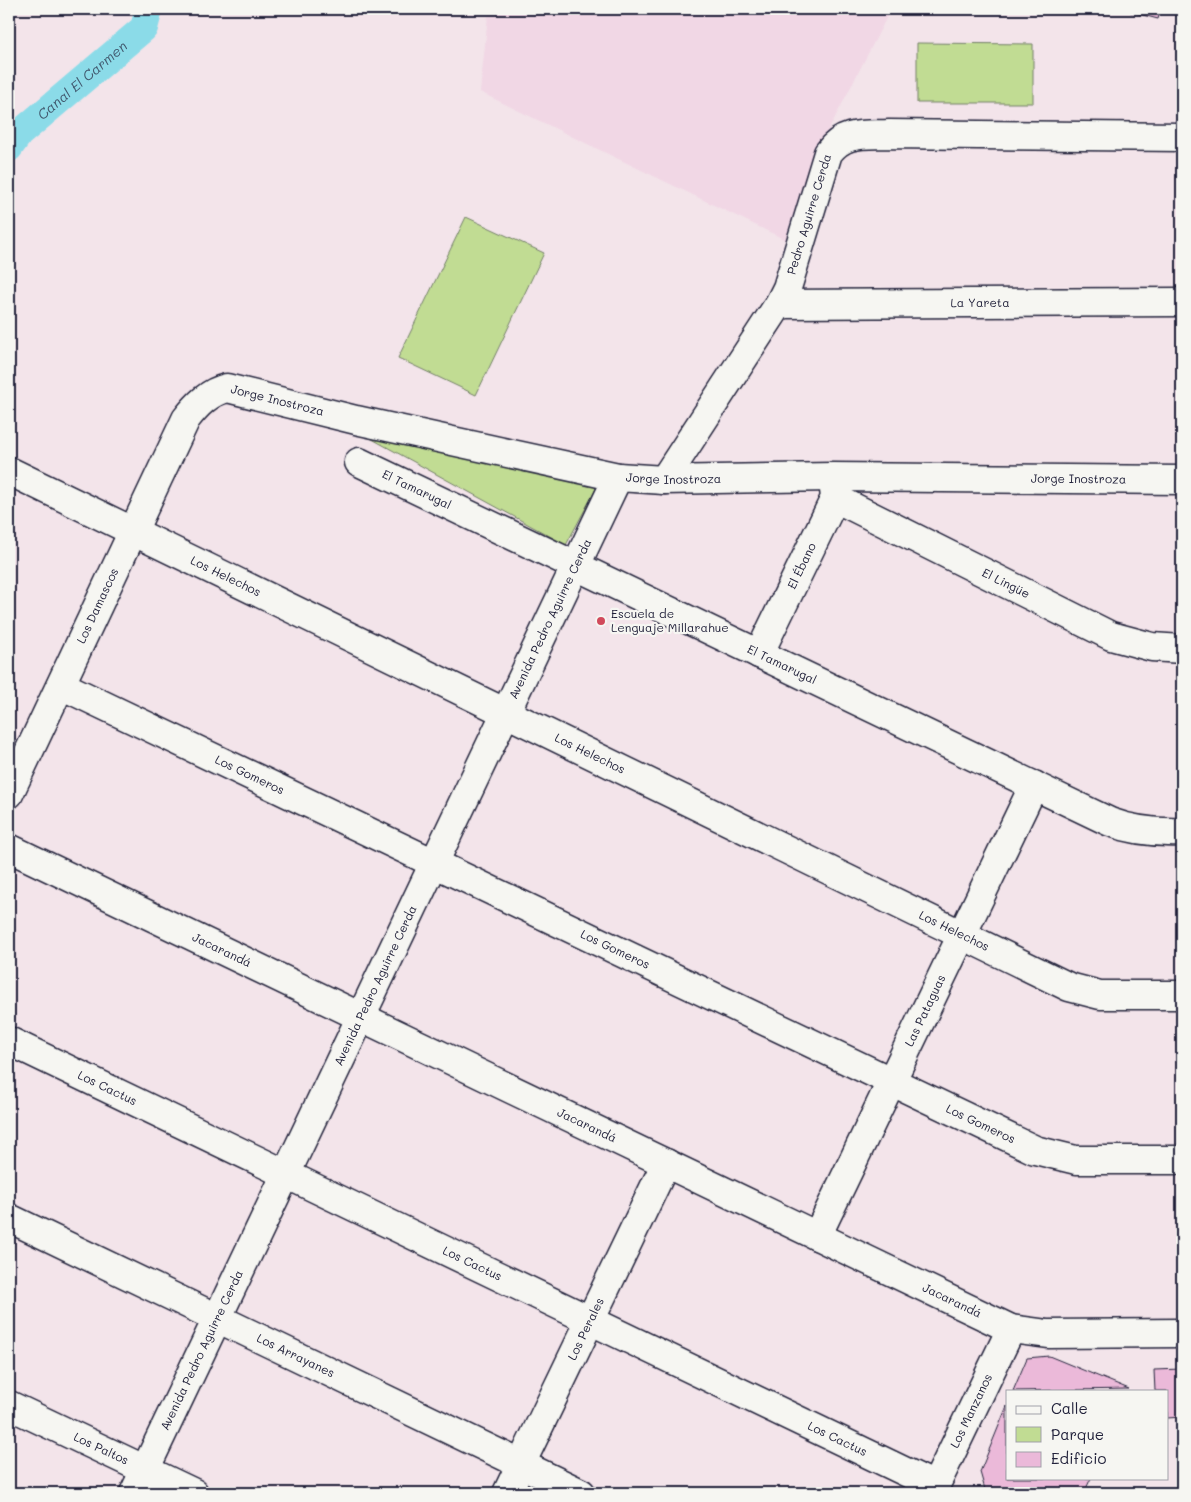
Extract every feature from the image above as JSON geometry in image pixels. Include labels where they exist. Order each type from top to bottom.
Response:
[{"type":"street","name":"Pedro Aguirre Cerda","points":[[664,480],[780,304],[787,288],[828,153],[835,143],[846,137],[889,134],[1182,137]]},
{"type":"street","name":"La Yareta","points":[[780,304],[1182,302]]},
{"type":"street","name":"Jorge Inostroza","points":[[186,419],[204,399],[227,388],[356,420],[618,477],[834,488],[1182,480]]},
{"type":"street","name":"Los Damascos","points":[[9,794],[186,419]]},
{"type":"street","name":"El Tamarugal","points":[[359,462],[1131,830],[1155,833],[1182,832]]},
{"type":"street","name":"Los Helechos","points":[[9,471],[1069,987],[1110,996],[1182,995]]},
{"type":"street","name":"Avenida Pedro Aguirre Cerda","points":[[140,1481],[618,477]]},
{"type":"street","name":"El Lingüe","points":[[834,488],[1111,636],[1152,647],[1182,649]]},
{"type":"street","name":"El Ébano","points":[[759,654],[834,488]]},
{"type":"street","name":"Los Gomeros","points":[[61,685],[1035,1150],[1053,1156],[1076,1160],[1182,1160]]},
{"type":"street","name":"Las Pataguas","points":[[817,1236],[1034,785]]},
{"type":"street","name":"Jacarandá","points":[[9,848],[1011,1329],[1048,1334],[1182,1333]]},
{"type":"street","name":"Los Cactus","points":[[9,1041],[590,1320],[933,1490]]},
{"type":"street","name":"Los Perales","points":[[507,1493],[666,1163]]},
{"type":"street","name":"Los Arrayanes","points":[[9,1218],[581,1493]]},
{"type":"street","name":"Los Manzanos","points":[[933,1490],[1011,1329]]},
{"type":"street","name":"Los Paltos","points":[[9,1405],[140,1481],[194,1493]]},
{"type":"shaded area","points":[[509,9],[891,9],[826,135],[790,242],[480,92],[488,16]]},
{"type":"green space","points":[[917,43],[1033,44],[1033,103],[917,103]]},
{"type":"green space","points":[[466,217],[544,253],[476,395],[398,358]]},
{"type":"green space","points":[[361,433],[597,487],[566,545]]},
{"type":"building","points":[[1120,9],[1161,9],[1158,19]]},
{"type":"building","points":[[1049,1356],[1129,1389],[1013,1390],[1027,1358]]},
{"type":"building","points":[[1182,1369],[1182,1417],[1168,1418],[1168,1390],[1155,1390],[1154,1370]]},
{"type":"building","points":[[1006,1408],[1006,1480],[1090,1480],[1084,1493],[986,1493],[980,1472]]},
{"type":"waterway","name":"Canal El Carmen","points":[[9,148],[19,134],[144,28],[149,9]]},
{"type":"place","name":"Escuela de Lenguaje Millarahue","points":[[601,621]]}]
